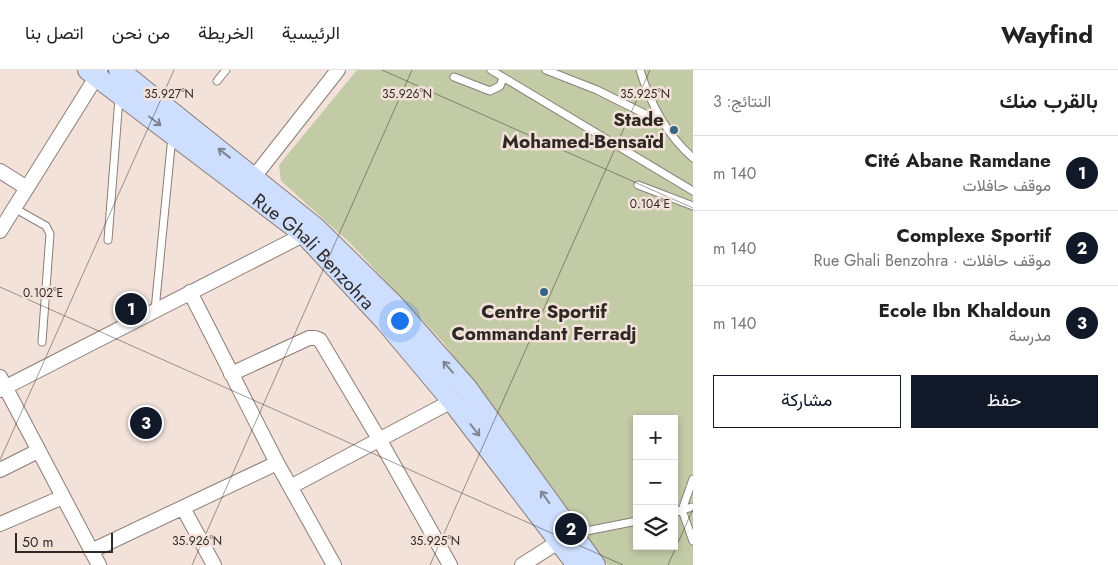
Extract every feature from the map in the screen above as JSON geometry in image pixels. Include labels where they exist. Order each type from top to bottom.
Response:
[{"type":"main road","name":"Rue Ghali Benzohra","points":[[119,70],[254,177],[310,232],[394,305],[466,388],[566,537],[577,565]]},
{"type":"main road","name":"Rue Ghali Benzohra","points":[[95,72],[119,94],[172,135],[310,232],[566,537],[595,565]]},
{"type":"street","points":[[254,177],[338,70]]},
{"type":"street","points":[[0,231],[95,72]]},
{"type":"street","points":[[0,172],[27,188]]},
{"type":"street","points":[[99,565],[2,384],[310,232]]},
{"type":"street","points":[[190,292],[277,463],[292,486],[334,565]]},
{"type":"street","points":[[231,374],[309,338],[320,340],[379,439],[450,565]]},
{"type":"street","points":[[292,486],[452,401]]},
{"type":"street","points":[[0,470],[38,451]]},
{"type":"street","points":[[92,551],[277,463]]},
{"type":"street","points":[[0,524],[63,497]]},
{"type":"street","points":[[184,508],[214,565]]},
{"type":"street","points":[[522,565],[566,537]]},
{"type":"lane","points":[[217,81],[226,70]]},
{"type":"lane","points":[[490,70],[693,191]]},
{"type":"lane","points":[[546,70],[597,90],[663,124]]},
{"type":"lane","points":[[640,70],[645,88],[663,124],[693,158]]},
{"type":"lane","points":[[454,77],[490,91],[500,86],[503,78]]},
{"type":"lane","points":[[108,240],[119,94]]},
{"type":"lane","points":[[155,310],[172,135]]},
{"type":"lane","points":[[638,184],[693,206]]},
{"type":"lane","points":[[14,208],[46,226],[50,234],[42,342]]},
{"type":"lane","points":[[678,511],[693,479]]},
{"type":"lane","points":[[678,511],[693,507]]},
{"type":"lane","points":[[678,511],[693,540]]},
{"type":"lane","points":[[566,537],[633,522]]},
{"type":"green space","name":"Centre Sportif Commandant Ferradj","points":[[357,70],[693,70],[693,565],[608,565],[443,342],[349,242],[281,181],[279,165]]},
{"type":"place","name":"Stade Mohamed-Bensaïd","points":[[674,130]]},
{"type":"place","name":"Centre Sportif Commandant Ferradj","points":[[544,292]]},
{"type":"place","name":"Cité Abane Ramdane","points":[[131,309]]},
{"type":"place","name":"Ecole Ibn Khaldoun","points":[[146,423]]},
{"type":"place","name":"Complexe Sportif","points":[[571,529]]}]
